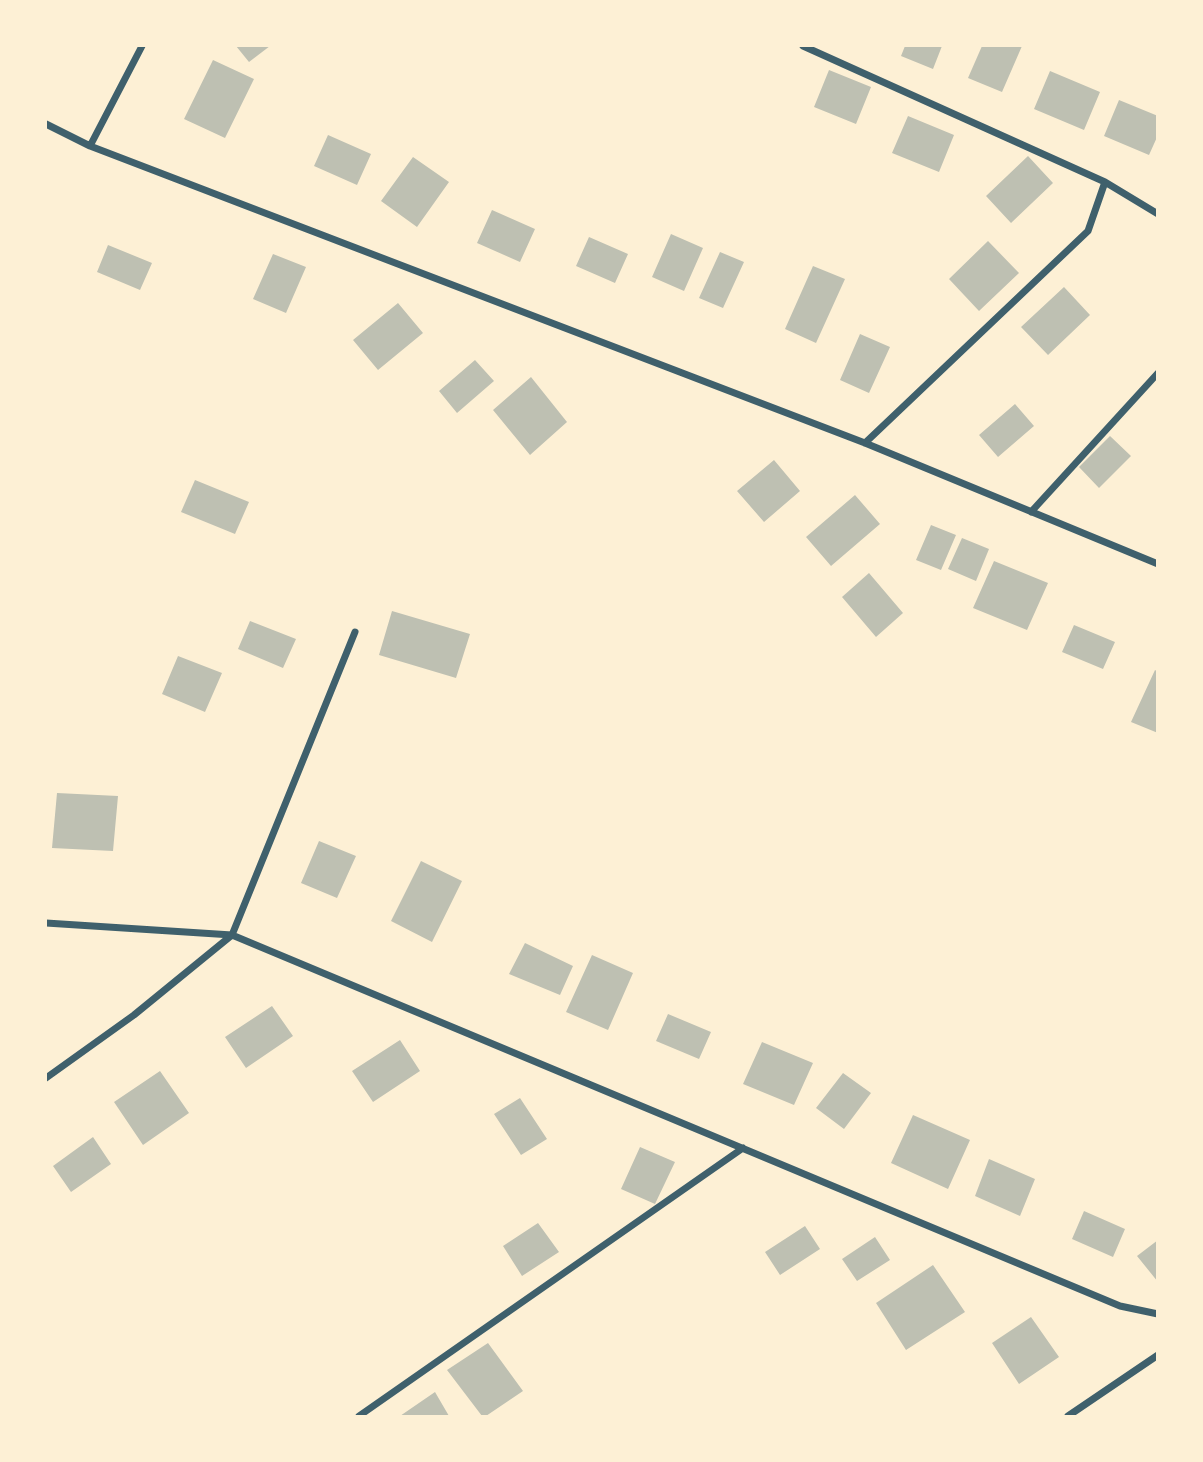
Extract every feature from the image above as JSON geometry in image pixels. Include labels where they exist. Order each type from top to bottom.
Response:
[{"type":"street","points":[[90,146],[142,46]]},
{"type":"street","points":[[803,46],[1105,182],[1157,214]]},
{"type":"street","points":[[46,124],[90,146],[865,443],[1157,564]]},
{"type":"street","points":[[865,443],[1088,231],[1105,182]]},
{"type":"street","points":[[1031,512],[1157,373]]},
{"type":"street","points":[[46,1079],[134,1016],[232,936],[355,632]]},
{"type":"street","points":[[46,923],[232,936],[1120,1306],[1157,1314]]},
{"type":"street","points":[[359,1416],[743,1148]]},
{"type":"street","points":[[1068,1416],[1157,1355]]},
{"type":"building","points":[[236,46],[270,46],[249,62]]},
{"type":"building","points":[[905,46],[942,46],[933,69],[901,56]]},
{"type":"building","points":[[982,46],[1022,46],[1002,92],[968,78]]},
{"type":"building","points":[[213,60],[254,79],[225,138],[184,119]]},
{"type":"building","points":[[829,70],[871,87],[856,124],[814,107]]},
{"type":"building","points":[[1050,71],[1100,92],[1084,130],[1034,109]]},
{"type":"building","points":[[1119,100],[1158,116],[1158,135],[1149,155],[1104,136]]},
{"type":"building","points":[[908,116],[954,135],[939,172],[892,153]]},
{"type":"building","points":[[328,135],[371,154],[357,185],[314,166]]},
{"type":"building","points":[[1028,156],[1053,183],[1011,223],[986,196]]},
{"type":"building","points":[[413,157],[449,182],[417,227],[381,201]]},
{"type":"building","points":[[492,210],[535,229],[520,262],[477,243]]},
{"type":"building","points":[[671,234],[703,248],[684,291],[652,277]]},
{"type":"building","points":[[589,237],[628,254],[615,283],[576,266]]},
{"type":"building","points":[[988,241],[1019,273],[979,311],[949,279]]},
{"type":"building","points":[[108,245],[152,263],[140,290],[97,272]]},
{"type":"building","points":[[720,252],[744,262],[723,308],[699,298]]},
{"type":"building","points":[[273,254],[306,267],[286,313],[253,299]]},
{"type":"building","points":[[813,266],[845,279],[816,343],[785,329]]},
{"type":"building","points":[[1064,287],[1090,315],[1048,355],[1021,327]]},
{"type":"building","points":[[398,303],[423,333],[378,370],[353,340]]},
{"type":"building","points":[[860,334],[890,347],[869,393],[840,380]]},
{"type":"building","points":[[475,360],[494,381],[457,413],[439,391]]},
{"type":"building","points":[[531,377],[567,422],[530,455],[493,410]]},
{"type":"building","points":[[1015,404],[1034,426],[998,457],[979,435]]},
{"type":"building","points":[[1110,436],[1131,456],[1099,488],[1079,467]]},
{"type":"building","points":[[774,460],[800,491],[764,522],[737,491]]},
{"type":"building","points":[[195,480],[249,502],[235,534],[181,512]]},
{"type":"building","points":[[855,495],[880,524],[831,566],[806,537]]},
{"type":"building","points":[[931,525],[956,535],[941,570],[916,560]]},
{"type":"building","points":[[962,538],[989,549],[976,581],[948,569]]},
{"type":"building","points":[[994,561],[1048,583],[1027,630],[973,608]]},
{"type":"building","points":[[869,573],[903,613],[876,637],[842,597]]},
{"type":"building","points":[[392,611],[470,634],[456,678],[379,655]]},
{"type":"building","points":[[250,621],[296,639],[283,668],[238,649]]},
{"type":"building","points":[[1074,625],[1115,642],[1103,669],[1062,652]]},
{"type":"building","points":[[178,656],[222,673],[205,712],[162,694]]},
{"type":"building","points":[[1155,670],[1158,672],[1158,733],[1131,722]]},
{"type":"building","points":[[57,793],[118,796],[113,851],[52,848]]},
{"type":"building","points":[[319,841],[356,856],[337,898],[301,883]]},
{"type":"building","points":[[421,861],[462,881],[432,942],[391,921]]},
{"type":"building","points":[[525,943],[573,966],[560,995],[509,974]]},
{"type":"building","points":[[592,955],[633,973],[608,1030],[566,1012]]},
{"type":"building","points":[[272,1006],[293,1036],[246,1068],[225,1037]]},
{"type":"building","points":[[668,1014],[711,1032],[699,1059],[656,1041]]},
{"type":"building","points":[[400,1040],[420,1071],[373,1102],[352,1071]]},
{"type":"building","points":[[762,1042],[813,1063],[794,1105],[743,1084]]},
{"type":"building","points":[[160,1071],[189,1113],[143,1145],[114,1102]]},
{"type":"building","points":[[843,1073],[871,1093],[844,1129],[816,1108]]},
{"type":"building","points":[[520,1098],[547,1139],[521,1155],[494,1114]]},
{"type":"building","points":[[913,1115],[970,1140],[948,1189],[891,1163]]},
{"type":"building","points":[[93,1137],[111,1164],[71,1192],[53,1166]]},
{"type":"building","points":[[640,1147],[675,1162],[655,1204],[621,1189]]},
{"type":"building","points":[[989,1159],[1035,1179],[1020,1216],[975,1196]]},
{"type":"building","points":[[1084,1211],[1125,1229],[1113,1257],[1072,1239]]},
{"type":"building","points":[[538,1223],[559,1252],[522,1276],[503,1246]]},
{"type":"building","points":[[805,1226],[820,1249],[780,1275],[765,1252]]},
{"type":"building","points":[[875,1237],[890,1260],[857,1281],[842,1259]]},
{"type":"building","points":[[1158,1240],[1158,1282],[1137,1256]]},
{"type":"building","points":[[933,1265],[965,1312],[906,1350],[876,1303]]},
{"type":"building","points":[[1031,1317],[1059,1357],[1019,1384],[992,1343]]},
{"type":"building","points":[[488,1343],[523,1391],[482,1416],[447,1370]]},
{"type":"building","points":[[435,1392],[449,1416],[400,1416]]}]
